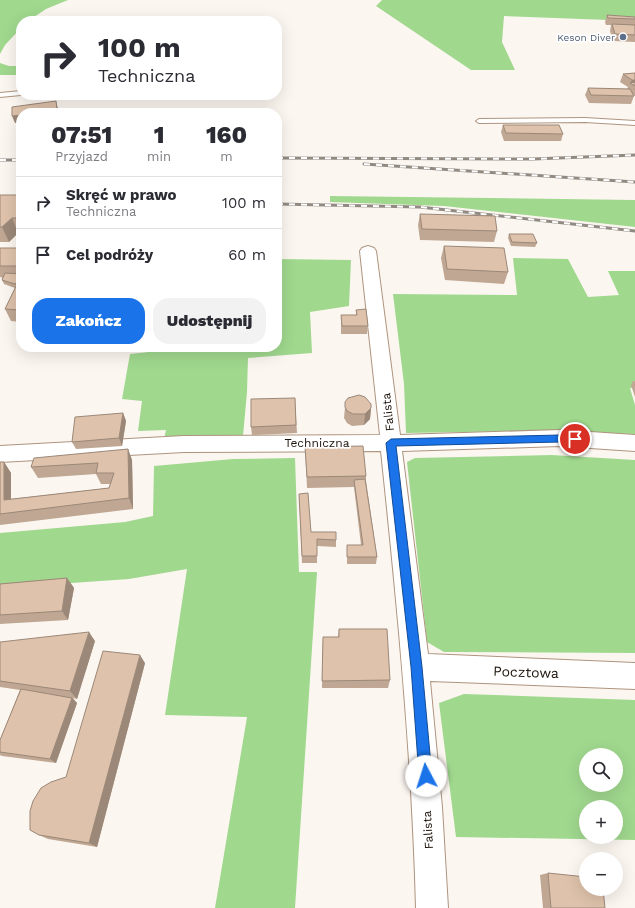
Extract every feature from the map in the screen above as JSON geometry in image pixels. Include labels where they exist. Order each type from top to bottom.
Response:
[{"type":"street","name":"Falista","points":[[368,251],[416,667],[426,776],[432,908]]},
{"type":"street","name":"Techniczna","points":[[0,454],[184,444],[391,443],[560,438],[635,443]]},
{"type":"street","name":"Pocztowa","points":[[416,667],[635,676]]},
{"type":"lane","points":[[0,94],[16,93]]},
{"type":"lane","points":[[480,121],[585,120],[635,123]]},
{"type":"green space","points":[[0,0],[68,0],[46,9],[36,16],[16,16],[16,33],[5,45],[0,54]]},
{"type":"green space","points":[[382,0],[635,0],[635,21],[504,16],[502,42],[515,70],[471,70],[376,6]]},
{"type":"green space","points":[[0,63],[9,66],[16,66],[16,75],[0,75]]},
{"type":"green space","points":[[330,196],[635,200],[635,227],[444,206],[330,202]]},
{"type":"green space","points":[[513,258],[568,259],[588,297],[619,295],[608,271],[635,271],[635,388],[630,388],[635,405],[635,434],[526,431],[406,433],[404,384],[393,294],[517,295]]},
{"type":"green space","points":[[282,259],[351,260],[349,306],[310,312],[312,353],[248,358],[243,436],[164,439],[166,430],[138,431],[142,401],[122,399],[130,354],[149,352],[282,352]]},
{"type":"green space","points":[[552,455],[635,460],[635,653],[444,652],[427,642],[407,462],[415,458]]},
{"type":"green space","points":[[295,458],[299,572],[317,572],[295,908],[215,908],[247,717],[165,715],[187,569],[129,579],[0,588],[0,533],[125,522],[153,516],[154,466],[233,459]]},
{"type":"green space","points":[[464,694],[635,700],[635,840],[623,840],[623,800],[579,800],[579,839],[456,837],[439,703]]},
{"type":"building","points":[[607,15],[635,17],[635,19],[608,18]]},
{"type":"building","points":[[612,24],[635,25],[635,35],[615,34]]},
{"type":"building","points":[[635,73],[635,80],[632,80],[623,74]]},
{"type":"building","points":[[588,88],[630,89],[634,96],[591,95]]},
{"type":"building","points":[[56,101],[57,108],[16,108],[16,116],[12,116],[12,107]]},
{"type":"building","points":[[503,125],[559,125],[563,134],[506,133]]},
{"type":"building","points":[[0,195],[16,195],[16,218],[12,218],[0,227]]},
{"type":"building","points":[[420,214],[495,216],[497,231],[422,229]]},
{"type":"building","points":[[509,234],[533,234],[537,243],[512,242]]},
{"type":"building","points":[[444,246],[504,248],[508,272],[447,269]]},
{"type":"building","points":[[0,248],[16,248],[16,266],[0,266]]},
{"type":"building","points":[[5,273],[16,274],[15,284],[2,280]]},
{"type":"building","points":[[16,286],[16,310],[5,309]]},
{"type":"building","points":[[366,309],[368,326],[342,326],[341,315],[357,315],[356,310]]},
{"type":"building","points":[[359,395],[365,397],[371,404],[371,408],[365,414],[353,414],[347,411],[345,402],[348,398]]},
{"type":"building","points":[[295,398],[296,425],[251,427],[251,399]]},
{"type":"building","points":[[123,413],[119,438],[72,442],[75,417]]},
{"type":"building","points":[[363,446],[366,476],[307,477],[305,447]]},
{"type":"building","points":[[128,449],[129,498],[0,514],[0,462],[4,462],[4,500],[109,488],[114,473],[96,473],[98,463],[31,467],[34,458]]},
{"type":"building","points":[[365,479],[377,557],[347,557],[347,545],[363,545],[354,480]]},
{"type":"building","points":[[308,493],[311,532],[336,532],[336,540],[317,539],[317,556],[302,556],[299,494]]},
{"type":"building","points":[[67,578],[62,611],[0,615],[0,584]]},
{"type":"building","points":[[339,629],[387,629],[390,680],[322,681],[323,637],[339,637]]},
{"type":"building","points":[[89,632],[70,691],[0,681],[0,642]]},
{"type":"building","points":[[103,651],[140,655],[89,843],[39,835],[30,830],[30,811],[33,801],[41,788],[51,782],[66,777]]},
{"type":"building","points":[[21,689],[72,698],[50,759],[0,752],[0,740]]},
{"type":"building","points":[[548,873],[579,876],[579,896],[604,896],[605,908],[551,908]]},
{"type":"railway","points":[[282,158],[533,159],[635,155]]},
{"type":"railway","points":[[0,160],[16,160]]},
{"type":"railway","points":[[364,164],[635,182]]},
{"type":"railway","points":[[282,204],[420,207],[635,231]]},
{"type":"place","name":"Keson Diver","points":[[623,37]]},
{"type":"route","points":[[426,776],[416,667],[391,443],[560,438],[575,439]]}]
